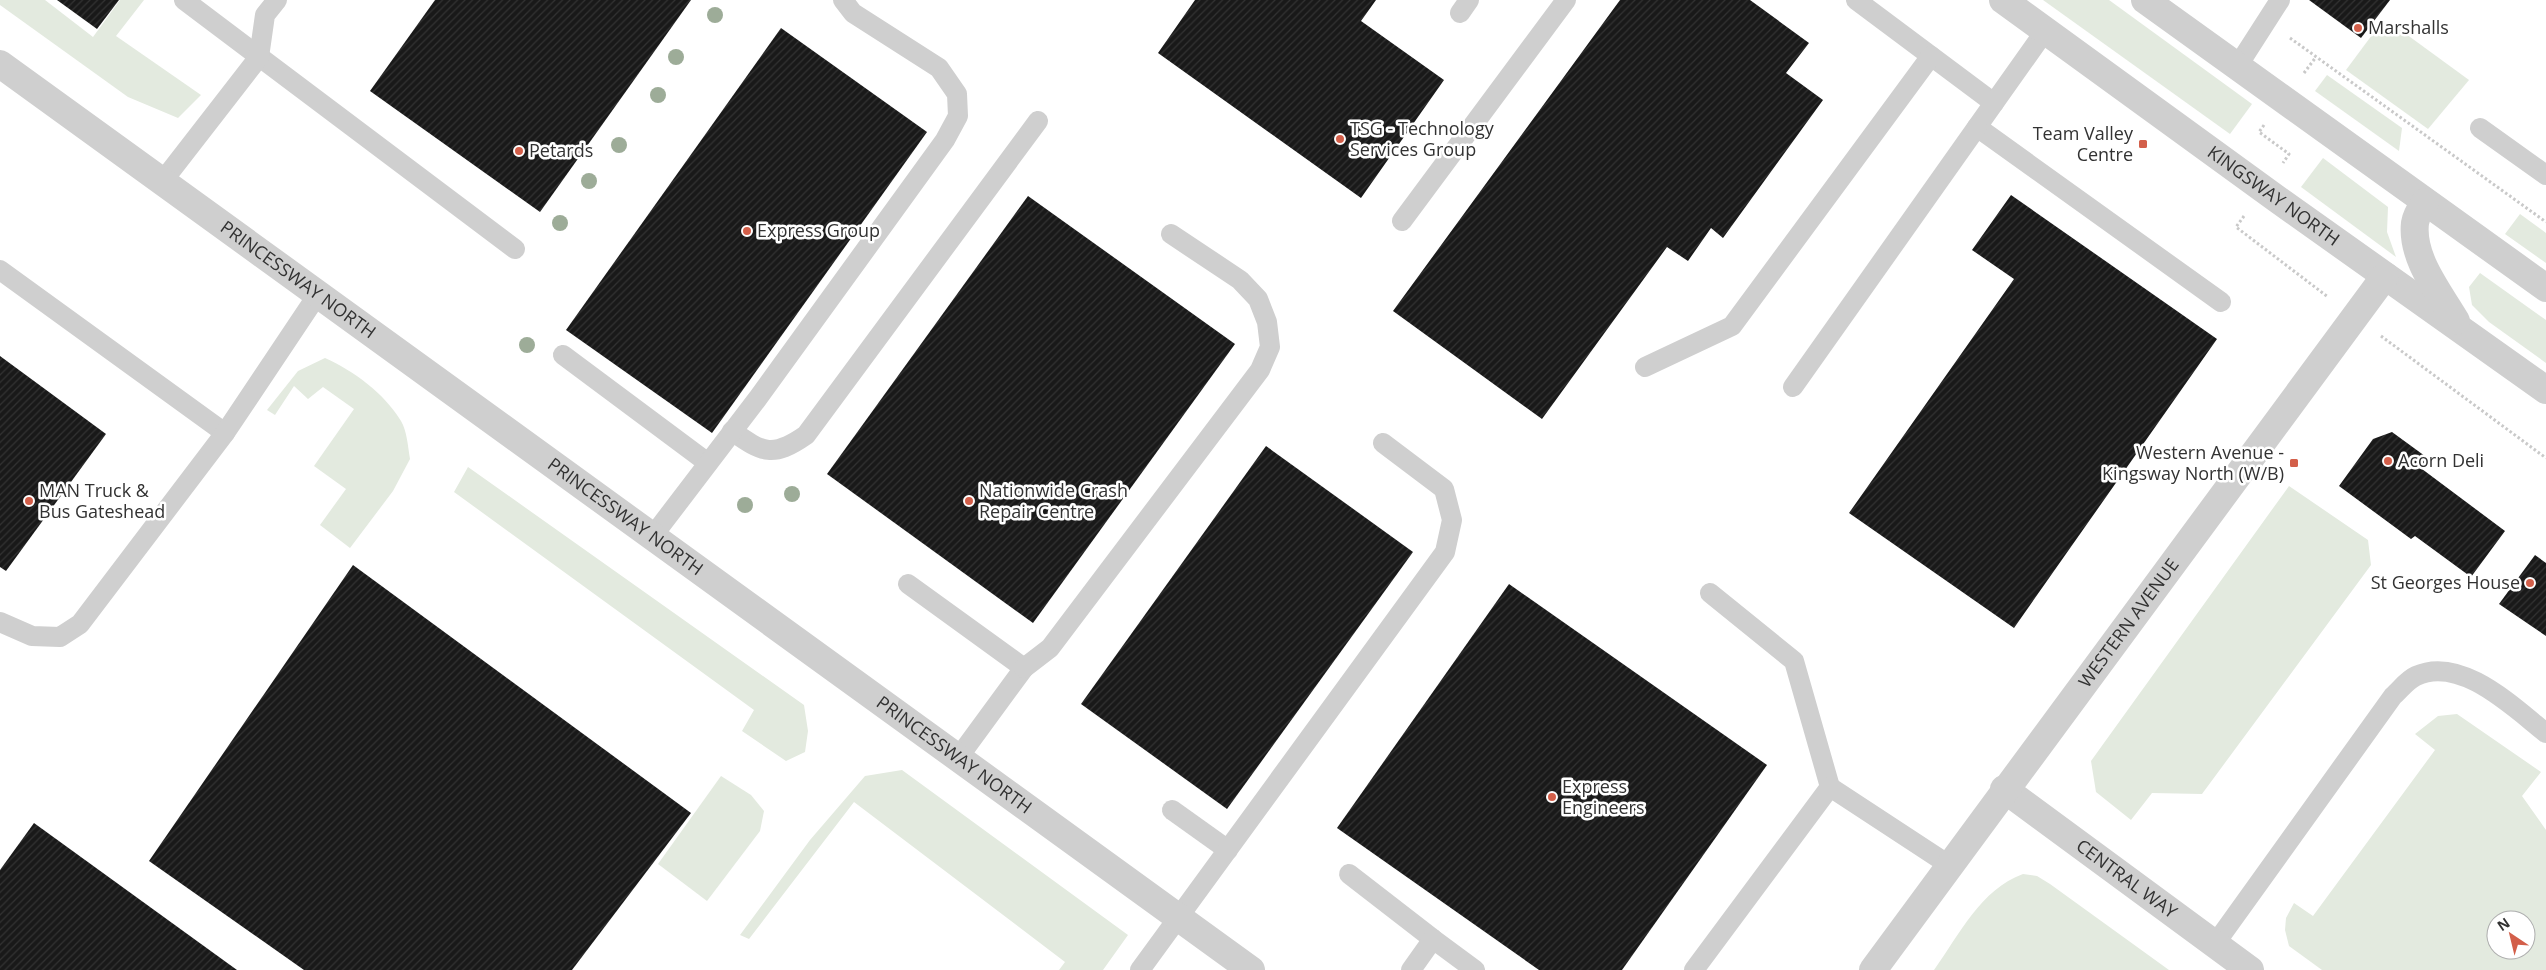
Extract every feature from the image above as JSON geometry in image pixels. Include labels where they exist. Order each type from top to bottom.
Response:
[{"type":"street","name":"KINGSWAY NORTH","points":[[2003,0],[2263,189],[2546,390]]},
{"type":"street","points":[[2145,0],[2546,288]]},
{"type":"street","name":"PRINCESSWAY NORTH","points":[[0,64],[1251,970]]},
{"type":"street","points":[[2425,202],[2415,221],[2415,236],[2419,257],[2460,329]]},
{"type":"street","name":"WESTERN AVENUE","points":[[1873,970],[2004,789],[2385,276]]},
{"type":"street","name":"CENTRAL WAY","points":[[2004,789],[2250,970]]},
{"type":"lane","points":[[184,0],[515,249]]},
{"type":"lane","points":[[162,182],[259,57],[266,15],[277,0]]},
{"type":"lane","points":[[652,537],[946,140],[958,116],[957,94],[939,68],[853,13],[842,0]]},
{"type":"lane","points":[[1402,220],[1566,0]]},
{"type":"lane","points":[[1856,0],[1994,103]]},
{"type":"lane","points":[[2237,66],[2280,0]]},
{"type":"lane","points":[[1794,387],[2045,30]]},
{"type":"lane","points":[[1645,367],[1732,326],[1931,56]]},
{"type":"lane","points":[[732,431],[756,448],[771,452],[787,448],[806,435],[1038,121]]},
{"type":"lane","points":[[1976,127],[2221,302]]},
{"type":"lane","points":[[2480,128],[2546,175]]},
{"type":"lane","points":[[958,758],[1024,668],[1050,648],[1085,603],[1260,370],[1270,347],[1267,322],[1258,299],[1240,280],[1171,234]]},
{"type":"lane","points":[[0,270],[225,433]]},
{"type":"lane","points":[[0,622],[32,636],[60,637],[80,624],[225,433],[318,294]]},
{"type":"lane","points":[[562,355],[708,463]]},
{"type":"lane","points":[[1140,970],[1446,552],[1452,520],[1444,489],[1383,443]]},
{"type":"lane","points":[[908,584],[1024,668]]},
{"type":"lane","points":[[1710,592],[1794,661],[1830,786],[1949,865]]},
{"type":"lane","points":[[2215,944],[2393,696],[2414,676],[2435,670],[2472,680],[2489,688],[2546,733]]},
{"type":"lane","points":[[1694,970],[1830,786]]},
{"type":"lane","points":[[1172,810],[1228,850]]},
{"type":"lane","points":[[1349,874],[1475,970]]},
{"type":"lane","points":[[1411,970],[1433,939]]},
{"type":"path","points":[[2266,21],[2546,222]]},
{"type":"path","points":[[2316,57],[2259,132],[2289,154],[2236,227],[2355,318],[2546,458]]},
{"type":"shaded area","points":[[0,0],[45,0],[93,37],[120,0],[144,0],[116,36],[201,95],[178,118],[128,97],[0,5]]},
{"type":"shaded area","points":[[2043,0],[2109,0],[2252,104],[2230,134]]},
{"type":"shaded area","points":[[2395,26],[2469,80],[2428,129],[2346,70],[2372,35]]},
{"type":"shaded area","points":[[2327,75],[2402,128],[2399,151],[2315,91]]},
{"type":"shaded area","points":[[2323,158],[2388,207],[2387,232],[2396,257],[2301,187]]},
{"type":"shaded area","points":[[2520,214],[2546,233],[2546,263],[2505,234]]},
{"type":"shaded area","points":[[2480,273],[2546,320],[2546,363],[2489,322],[2472,305],[2469,287]]},
{"type":"shaded area","points":[[325,358],[357,376],[386,401],[403,425],[410,459],[393,491],[350,548],[320,525],[346,489],[314,466],[354,409],[323,387],[308,399],[294,386],[275,415],[267,410],[298,371]]},
{"type":"shaded area","points":[[468,467],[804,705],[808,731],[805,752],[786,761],[742,731],[754,710],[454,492]]},
{"type":"shaded area","points":[[2289,486],[2368,540],[2371,565],[2202,794],[2152,793],[2131,820],[2096,792],[2091,761]]},
{"type":"shaded area","points":[[2457,714],[2541,772],[2522,796],[2546,830],[2546,970],[2322,970],[2289,946],[2285,930],[2286,918],[2294,903],[2313,916],[2435,750],[2415,734],[2438,716]]},
{"type":"shaded area","points":[[902,770],[1128,935],[1103,970],[1059,970],[1065,962],[854,802],[749,939],[740,935],[810,840],[865,776]]},
{"type":"shaded area","points":[[721,776],[751,795],[764,811],[760,831],[707,901],[658,864]]},
{"type":"shaded area","points":[[2023,874],[2037,876],[2050,884],[2169,970],[1934,970],[1972,914],[1983,902],[1995,890]]},
{"type":"building","points":[[57,0],[119,0],[97,29]]},
{"type":"building","name":"Petards","points":[[435,0],[691,0],[540,212],[370,91]]},
{"type":"building","name":"TSG - Technology Services Group","points":[[1195,0],[1376,0],[1361,21],[1444,80],[1361,198],[1158,53]]},
{"type":"building","points":[[1620,0],[1750,0],[1809,43],[1786,73],[1823,100],[1723,238],[1711,228],[1688,261],[1667,247],[1542,419],[1393,311]]},
{"type":"building","name":"Marshalls","points":[[2309,0],[2390,0],[2361,38]]},
{"type":"building","name":"Express Group","points":[[781,28],[927,132],[712,433],[566,330]]},
{"type":"building","points":[[2011,195],[2217,339],[2014,628],[1849,513],[2014,279],[1972,250]]},
{"type":"building","points":[[1028,196],[1235,344],[1033,623],[827,474]]},
{"type":"building","name":"MAN Truck & Bus Gateshead","points":[[0,356],[106,434],[6,571],[0,567]]},
{"type":"building","points":[[2392,432],[2429,459],[2422,469],[2505,531],[2471,577],[2415,536],[2411,539],[2339,486],[2373,439]]},
{"type":"building","points":[[1266,446],[1413,552],[1227,809],[1081,704]]},
{"type":"building","name":"St Georges House","points":[[2535,555],[2546,563],[2546,636],[2499,604]]},
{"type":"building","points":[[353,565],[691,813],[572,970],[304,970],[149,861]]},
{"type":"building","name":"Express Engineers","points":[[1509,584],[1767,765],[1622,970],[1539,970],[1337,828]]},
{"type":"building","points":[[34,823],[237,970],[0,970],[0,870]]},
{"type":"place","name":"Marshalls","points":[[2358,28]]},
{"type":"place","name":"TSG - Technology Services Group","points":[[1340,139]]},
{"type":"place","name":"Team Valley Centre","points":[[2143,144]]},
{"type":"place","name":"Petards","points":[[519,151]]},
{"type":"place","name":"Express Group","points":[[747,231]]},
{"type":"place","name":"Acorn Deli","points":[[2388,461]]},
{"type":"place","name":"Western Avenue - Kingsway North (W/B)","points":[[2294,463]]},
{"type":"place","name":"MAN Truck & Bus Gateshead","points":[[29,501]]},
{"type":"place","name":"Nationwide Crash Repair Centre","points":[[969,501]]},
{"type":"place","name":"St Georges House","points":[[2530,583]]},
{"type":"place","name":"Express Engineers","points":[[1552,797]]}]
